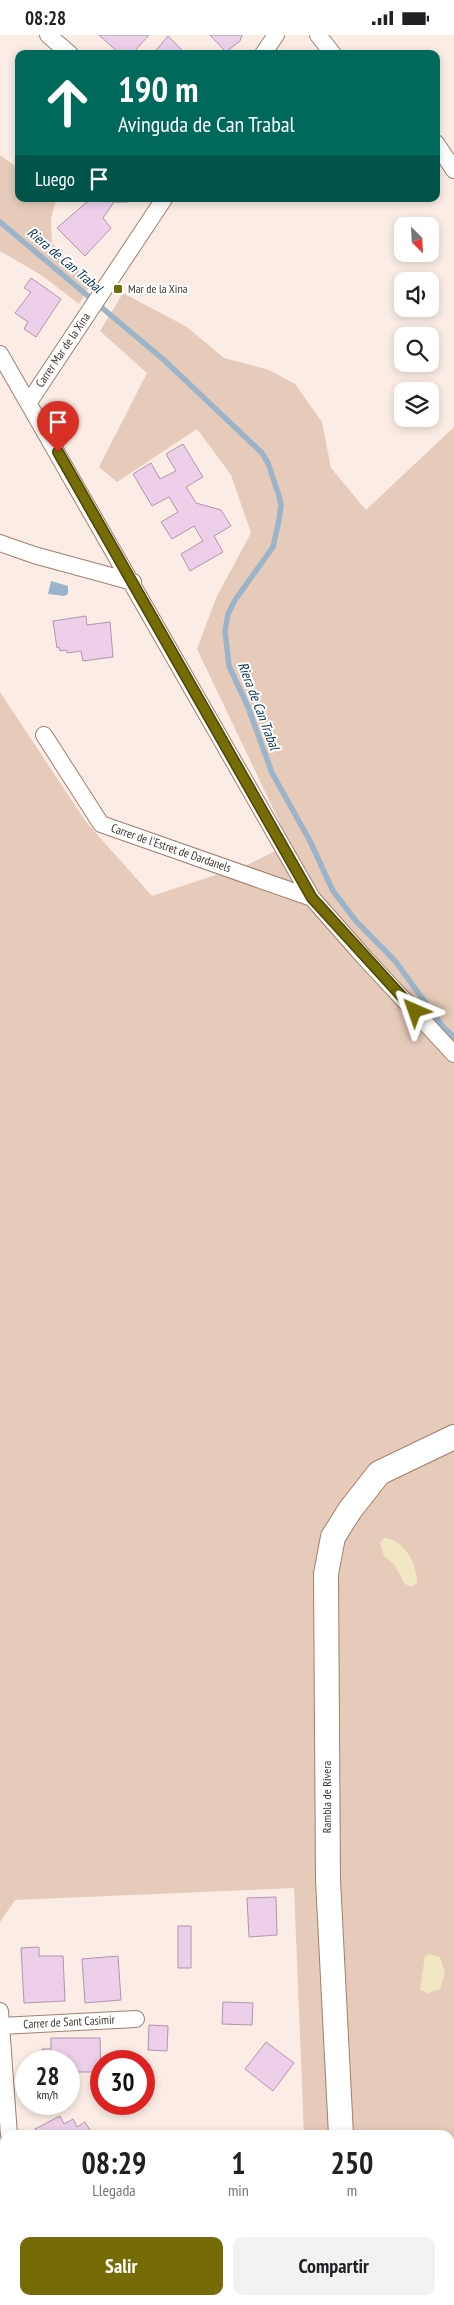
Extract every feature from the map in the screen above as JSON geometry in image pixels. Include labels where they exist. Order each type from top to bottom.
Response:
[{"type":"street","points":[[48,35],[65,50]]},
{"type":"street","points":[[266,50],[276,35]]},
{"type":"street","points":[[318,35],[330,50]]},
{"type":"street","points":[[440,149],[454,170]]},
{"type":"street","name":"Carrer Mar de la Xina","points":[[29,402],[162,202]]},
{"type":"street","points":[[0,354],[133,582],[312,898],[454,1054]]},
{"type":"street","points":[[0,543],[34,555],[133,582]]},
{"type":"street","name":"Carrer de l'Estret de Dardanels","points":[[44,735],[101,824],[312,898]]},
{"type":"street","name":"Rambla de Rivera","points":[[341,2130],[328,1880],[326,1574],[333,1537],[350,1510],[379,1473],[454,1437]]},
{"type":"street","points":[[1,2018],[9,2130]]},
{"type":"street","name":"Carrer de Sant Casimir","points":[[1,2018],[136,2019]]},
{"type":"shaded area","points":[[0,155],[15,166],[15,202],[55,202],[51,219],[52,243],[91,284],[79,304],[41,275],[0,251]]},
{"type":"shaded area","points":[[123,293],[187,327],[224,358],[269,370],[295,384],[322,422],[331,468],[366,510],[454,427],[454,2130],[304,2130],[294,1888],[15,1900],[0,1922],[0,692],[86,822],[152,896],[249,864],[290,844],[197,649],[216,598],[251,533],[231,475],[197,429],[117,482],[99,467],[147,373],[100,331]]},
{"type":"sand","points":[[384,1538],[398,1543],[412,1560],[417,1583],[411,1587],[405,1584],[394,1564],[384,1556],[380,1543]]},
{"type":"sand","points":[[430,1954],[440,1957],[445,1973],[440,1989],[428,1993],[420,1990],[425,1956]]},
{"type":"water","points":[[51,581],[68,586],[68,594],[64,596],[48,594]]},
{"type":"building","points":[[99,35],[149,35],[136,50],[116,50]]},
{"type":"building","points":[[210,35],[242,35],[240,41],[229,50],[224,50]]},
{"type":"building","points":[[168,36],[182,50],[156,50]]},
{"type":"building","points":[[87,202],[114,202],[103,218],[111,228],[85,256],[57,228]]},
{"type":"building","points":[[31,278],[61,299],[36,337],[24,329],[28,322],[15,313],[31,292],[24,288]]},
{"type":"building","points":[[183,444],[203,477],[186,487],[196,503],[221,510],[231,526],[214,536],[223,552],[190,571],[181,554],[203,541],[194,526],[172,539],[161,522],[178,512],[169,497],[152,506],[133,474],[151,463],[160,479],[176,471],[166,454]]},
{"type":"building","points":[[86,616],[87,625],[110,622],[113,657],[83,661],[81,651],[67,653],[67,650],[60,651],[59,647],[57,648],[53,621]]},
{"type":"building","points":[[276,1897],[277,1935],[249,1937],[247,1898]]},
{"type":"building","points":[[178,1926],[191,1926],[191,1968],[178,1968]]},
{"type":"building","points":[[39,1947],[39,1956],[63,1956],[65,2001],[24,2003],[21,1948]]},
{"type":"building","points":[[118,1956],[121,2000],[85,2003],[82,1959]]},
{"type":"building","points":[[223,2002],[253,2003],[252,2025],[222,2024]]},
{"type":"building","points":[[149,2025],[168,2026],[167,2051],[148,2050]]},
{"type":"building","points":[[51,2038],[100,2038],[100,2050],[90,2050],[90,2072],[80,2072],[80,2050],[42,2050],[51,2049]]},
{"type":"building","points":[[266,2042],[294,2063],[273,2091],[245,2069]]},
{"type":"building","points":[[60,2116],[64,2124],[73,2119],[77,2127],[85,2122],[90,2130],[36,2130]]},
{"type":"waterway","name":"Riera de Can Trabal","points":[[0,222],[164,360],[262,453],[268,463],[281,505],[279,520],[273,547],[235,600],[228,614],[225,631],[229,666],[248,707],[272,773],[310,841],[333,891],[356,921],[396,962],[443,1027],[454,1037]]},
{"type":"place","name":"Mar de la Xina","points":[[118,289]]},
{"type":"route","points":[[58,452],[312,898],[415,1011]]}]
